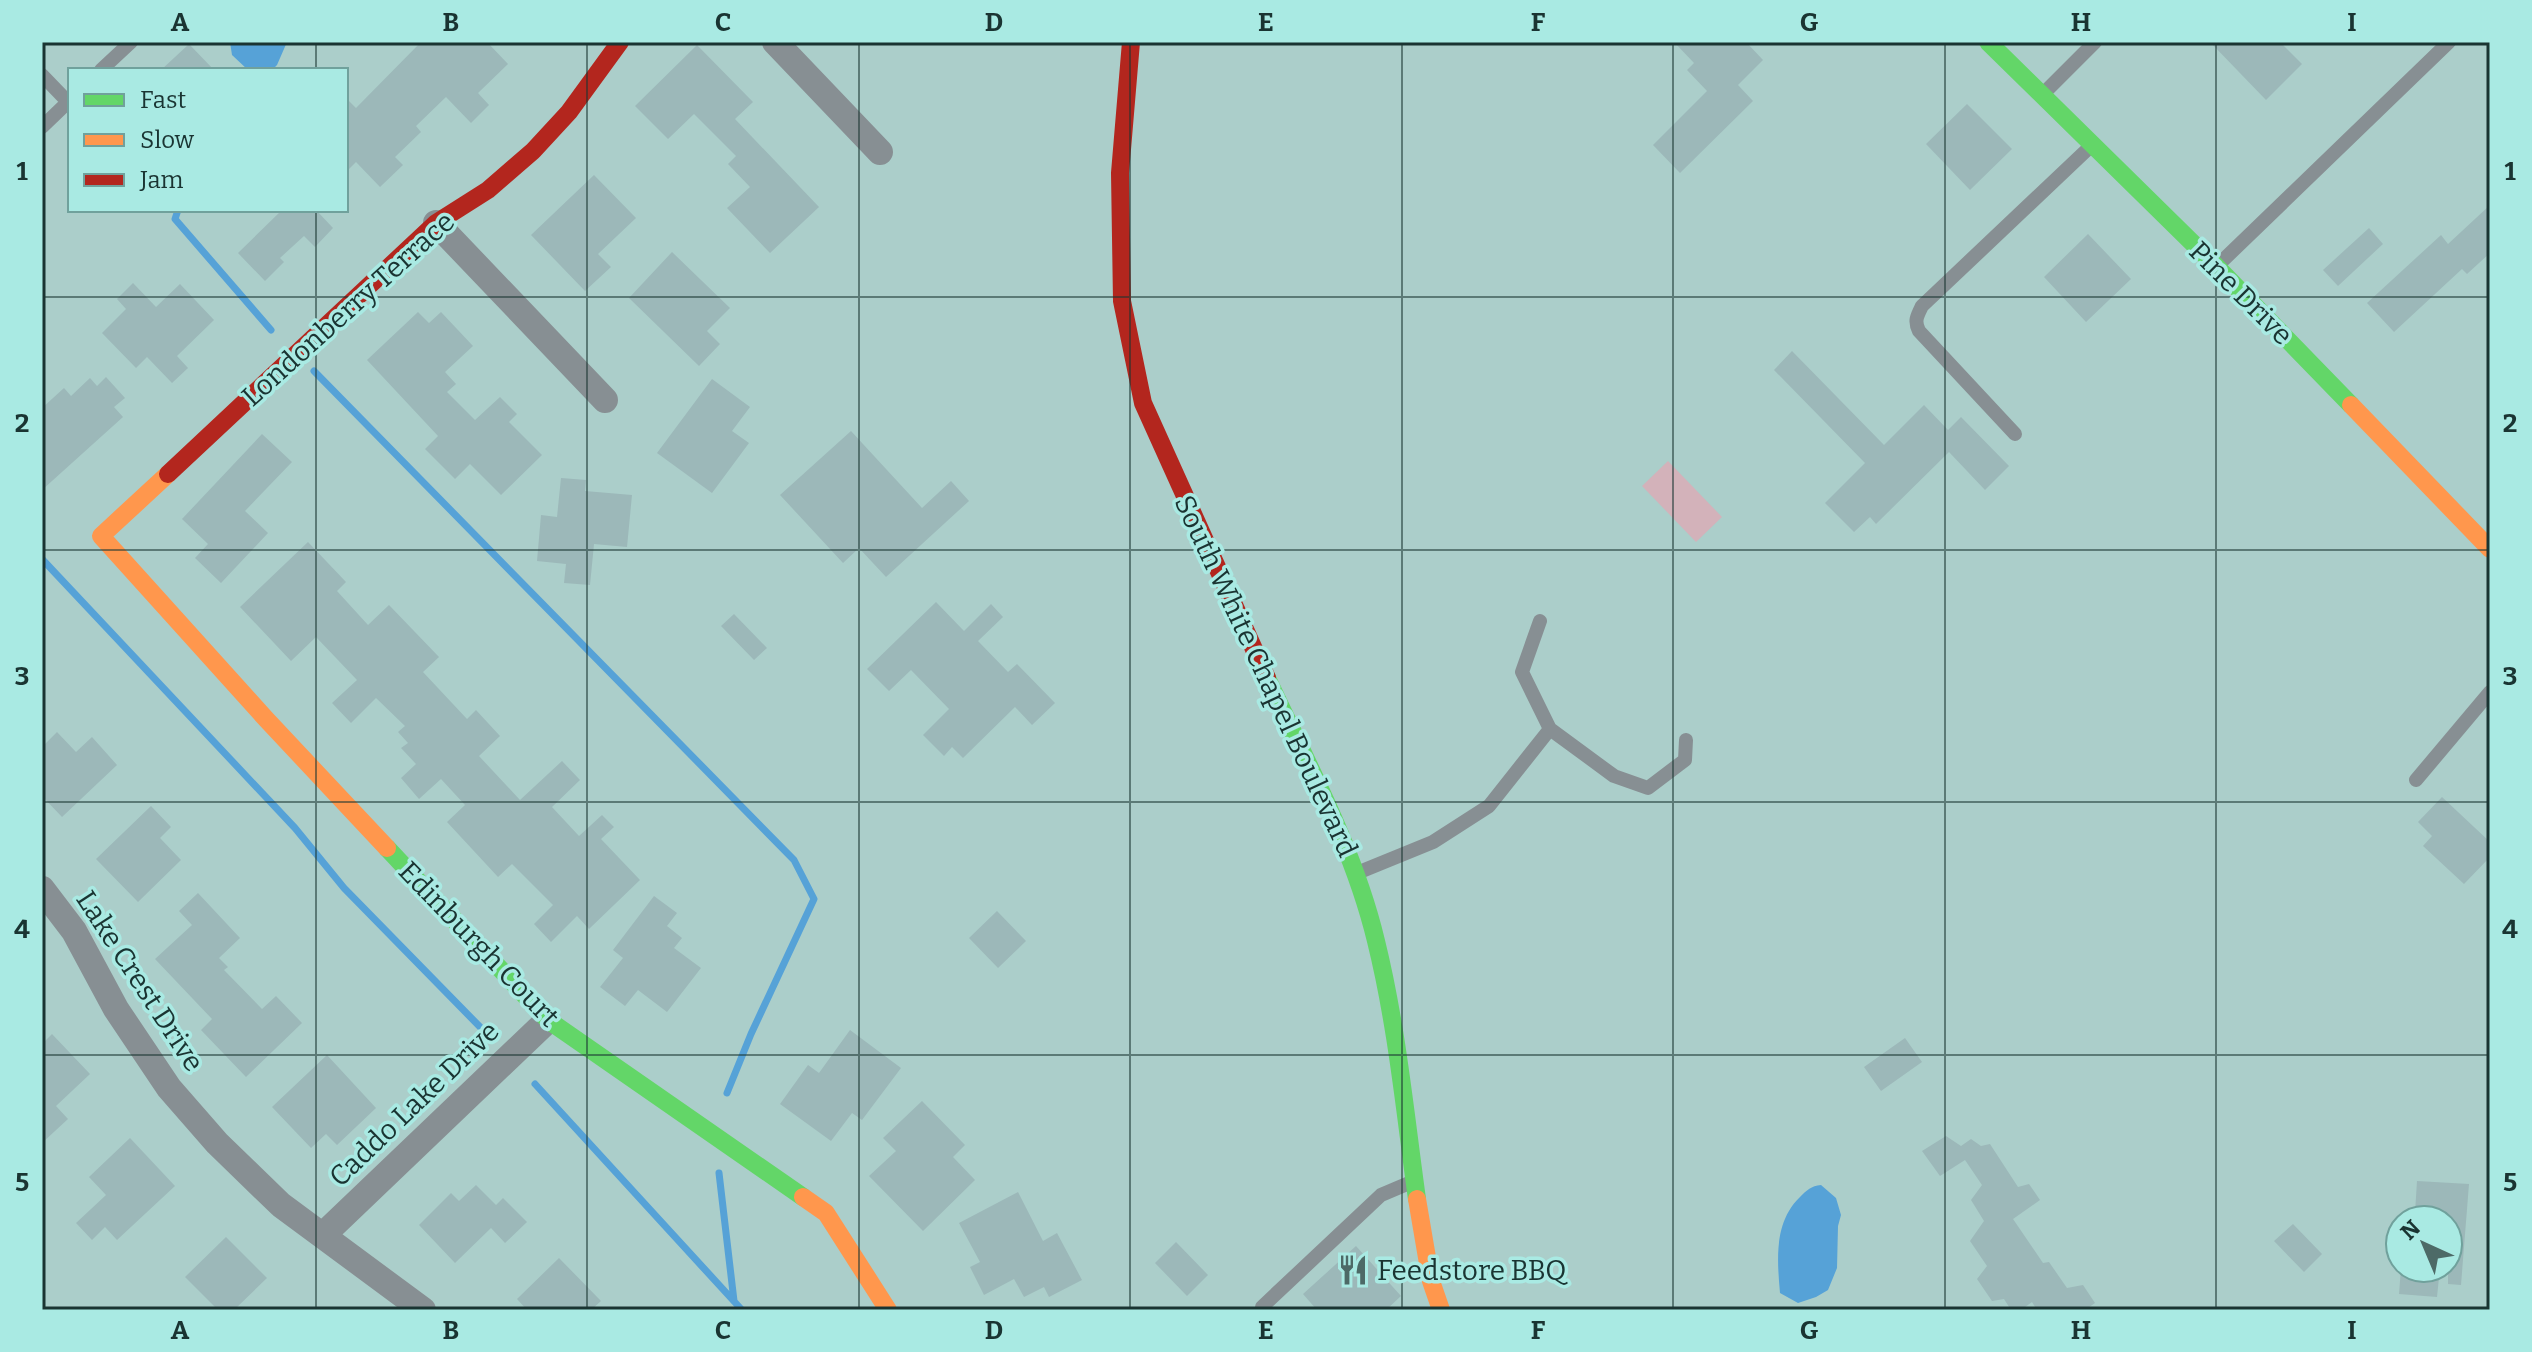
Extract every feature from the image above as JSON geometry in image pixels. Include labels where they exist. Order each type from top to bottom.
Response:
[{"type":"street","name":"Londonberry Terrace","points":[[101,536],[436,223],[488,190],[533,151],[569,112],[620,42]]},
{"type":"street","points":[[775,42],[880,152]]},
{"type":"street","name":"South White Chapel Boulevard","points":[[1131,42],[1120,173],[1122,301],[1143,403],[1356,874],[1376,939],[1391,1008],[1431,1281],[1441,1310]]},
{"type":"street","name":"Pine Drive","points":[[1988,42],[2216,266],[2490,549]]},
{"type":"street","points":[[436,223],[605,400]]},
{"type":"street","name":"Edinburgh Court","points":[[101,536],[266,719],[548,1020],[826,1213],[888,1310]]},
{"type":"street","name":"Lake Crest Drive","points":[[42,889],[74,931],[116,1009],[169,1088],[217,1143],[281,1205],[423,1310]]},
{"type":"street","name":"Caddo Lake Drive","points":[[323,1235],[548,1020]]},
{"type":"lane","points":[[103,68],[131,42]]},
{"type":"lane","points":[[2042,95],[2095,42]]},
{"type":"lane","points":[[2216,266],[2449,42]]},
{"type":"lane","points":[[42,75],[68,100]]},
{"type":"lane","points":[[42,127],[68,102]]},
{"type":"lane","points":[[2015,434],[1919,331],[1916,316],[1922,306],[2092,145]]},
{"type":"lane","points":[[1540,621],[1522,672],[1550,729],[1614,776],[1648,788],[1685,760],[1686,740]]},
{"type":"lane","points":[[2416,780],[2490,692]]},
{"type":"lane","points":[[1356,874],[1433,842],[1489,806],[1550,729]]},
{"type":"lane","points":[[1264,1308],[1381,1195],[1415,1181]]},
{"type":"shaded area","points":[[1668,461],[1722,517],[1696,542],[1642,486]]},
{"type":"water","points":[[230,42],[287,42],[274,68],[246,68],[232,55]]},
{"type":"water","points":[[1821,1185],[1836,1198],[1841,1215],[1837,1268],[1828,1290],[1798,1303],[1780,1293],[1778,1254],[1781,1229],[1800,1197],[1814,1186]]},
{"type":"building","points":[[421,42],[487,42],[508,64],[478,93],[489,105],[471,123],[446,97],[416,126],[421,132],[395,157],[403,165],[380,187],[356,162],[348,170],[348,100],[356,108]]},
{"type":"building","points":[[1674,42],[1746,42],[1763,60],[1738,85],[1753,101],[1680,173],[1653,145],[1707,91],[1687,70],[1694,63]]},
{"type":"building","points":[[2210,42],[2280,42],[2302,64],[2266,100]]},
{"type":"building","points":[[189,44],[212,68],[163,68]]},
{"type":"building","points":[[697,45],[753,102],[735,119],[819,207],[770,253],[727,208],[750,187],[728,164],[736,156],[694,114],[668,139],[635,106]]},
{"type":"building","points":[[1967,104],[2012,149],[1970,190],[1926,144]]},
{"type":"building","points":[[594,175],[636,218],[598,254],[611,267],[585,291],[531,235]]},
{"type":"building","points":[[2490,205],[2490,253],[2467,274],[2462,269],[2394,332],[2367,303],[2441,235],[2448,244]]},
{"type":"building","points":[[280,212],[318,212],[333,228],[315,247],[304,236],[280,258],[284,262],[265,281],[238,253]]},
{"type":"building","points":[[2369,228],[2383,244],[2338,286],[2323,270]]},
{"type":"building","points":[[2088,234],[2131,279],[2086,322],[2044,277]]},
{"type":"building","points":[[672,252],[730,308],[707,331],[720,344],[699,366],[629,298]]},
{"type":"building","points":[[133,283],[156,307],[180,284],[214,320],[177,356],[188,368],[172,383],[147,357],[136,368],[102,333],[126,309],[117,299]]},
{"type":"building","points":[[418,312],[429,323],[441,312],[473,346],[445,372],[456,384],[447,392],[475,420],[500,397],[517,414],[509,422],[542,455],[501,495],[470,464],[455,479],[425,449],[438,436],[367,360]]},
{"type":"building","points":[[1792,351],[1884,445],[1924,405],[1948,430],[1961,417],[2009,466],[1985,490],[1949,452],[1876,524],[1870,517],[1854,532],[1825,503],[1865,463],[1774,370]]},
{"type":"building","points":[[106,377],[125,398],[114,407],[123,417],[42,490],[42,408],[64,388],[71,396],[90,378],[97,386]]},
{"type":"building","points":[[712,379],[750,407],[732,431],[749,443],[712,493],[657,453]]},
{"type":"building","points":[[851,431],[922,508],[951,481],[969,501],[886,577],[859,548],[843,563],[780,495]]},
{"type":"building","points":[[262,434],[292,462],[245,511],[268,533],[221,583],[195,558],[208,544],[182,519]]},
{"type":"building","points":[[561,478],[586,480],[585,491],[632,495],[627,547],[594,544],[590,585],[564,583],[566,564],[537,561],[541,515],[557,517]]},
{"type":"building","points":[[308,542],[346,582],[337,591],[368,625],[389,605],[439,657],[423,672],[467,719],[476,710],[500,736],[479,756],[520,800],[562,761],[580,780],[552,807],[579,836],[602,815],[614,827],[601,839],[640,880],[589,929],[577,916],[551,942],[534,924],[553,905],[512,864],[498,877],[447,822],[465,805],[441,779],[419,799],[401,778],[416,764],[401,748],[408,743],[398,732],[405,726],[376,698],[351,723],[332,703],[357,680],[316,637],[291,661],[240,607]]},
{"type":"building","points":[[936,602],[964,631],[991,604],[1003,617],[978,641],[1008,672],[1017,664],[1055,703],[1032,725],[1015,707],[963,758],[952,747],[944,756],[923,735],[949,709],[911,670],[889,691],[867,669]]},
{"type":"building","points":[[734,614],[767,648],[754,660],[721,626]]},
{"type":"building","points":[[57,732],[76,752],[92,737],[117,765],[62,817],[42,796],[42,747]]},
{"type":"building","points":[[2442,797],[2490,842],[2490,857],[2464,884],[2423,846],[2432,836],[2418,822]]},
{"type":"building","points":[[151,806],[171,827],[160,838],[181,860],[138,902],[96,859]]},
{"type":"building","points":[[198,893],[240,938],[219,958],[228,967],[224,970],[262,1009],[276,996],[302,1023],[246,1077],[201,1030],[212,1019],[155,959],[192,925],[179,911]]},
{"type":"building","points":[[654,896],[677,913],[667,926],[682,938],[674,948],[701,968],[667,1012],[638,990],[625,1006],[600,987],[623,958],[613,950]]},
{"type":"building","points":[[997,911],[1026,941],[998,968],[969,938]]},
{"type":"building","points":[[850,1030],[901,1068],[862,1120],[852,1113],[831,1141],[780,1104],[808,1065],[819,1073]]},
{"type":"building","points":[[52,1034],[90,1074],[56,1106],[68,1119],[42,1143],[42,1044]]},
{"type":"building","points":[[1905,1038],[1922,1062],[1881,1091],[1864,1067]]},
{"type":"building","points":[[327,1055],[376,1108],[337,1145],[326,1134],[311,1148],[272,1107]]},
{"type":"building","points":[[922,1101],[965,1145],[953,1157],[975,1180],[923,1231],[869,1176],[896,1151],[883,1138]]},
{"type":"building","points":[[1946,1136],[1961,1146],[1971,1139],[1981,1146],[1990,1144],[2018,1187],[2029,1184],[2040,1200],[2013,1219],[2043,1263],[2049,1262],[2067,1288],[2083,1285],[2095,1303],[2085,1310],[2037,1310],[2032,1302],[2021,1310],[2011,1310],[2004,1299],[1992,1301],[1977,1279],[1987,1266],[1970,1241],[1984,1221],[1971,1200],[1982,1185],[1965,1160],[1940,1176],[1922,1151]]},
{"type":"building","points":[[130,1138],[175,1186],[117,1240],[105,1227],[92,1240],[76,1223],[106,1195],[89,1177]]},
{"type":"building","points":[[2417,1181],[2469,1184],[2464,1247],[2464,1204],[2416,1204]]},
{"type":"building","points":[[476,1185],[496,1205],[503,1198],[527,1222],[505,1243],[491,1228],[455,1263],[419,1225],[451,1193],[459,1201]]},
{"type":"building","points":[[1018,1192],[1043,1241],[1057,1233],[1082,1280],[1049,1297],[1044,1287],[1024,1297],[1014,1279],[984,1295],[970,1267],[980,1262],[959,1223]]},
{"type":"building","points":[[2293,1224],[2322,1254],[2304,1272],[2274,1241]]},
{"type":"building","points":[[226,1237],[267,1278],[234,1310],[218,1310],[185,1277]]},
{"type":"building","points":[[1176,1242],[1208,1275],[1187,1296],[1155,1263]]},
{"type":"building","name":"Feedstore BBQ","points":[[1356,1246],[1401,1296],[1386,1310],[1317,1310],[1303,1294]]},
{"type":"building","points":[[559,1258],[601,1301],[591,1310],[527,1310],[517,1299]]},
{"type":"building","points":[[2400,1284],[2438,1284],[2437,1297],[2399,1294]]},
{"type":"waterway","points":[[177,212],[175,219],[271,330]]},
{"type":"waterway","points":[[314,371],[794,860],[814,899],[727,1093]]},
{"type":"waterway","points":[[42,559],[295,828],[344,888],[485,1032]]},
{"type":"waterway","points":[[535,1084],[742,1310]]},
{"type":"waterway","points":[[719,1173],[734,1301]]},
{"type":"traffic: fast","points":[[1988,42],[2216,266],[2351,405]]},
{"type":"traffic: fast","points":[[1267,678],[1328,807],[1367,907],[1390,1005],[1417,1199]]},
{"type":"traffic: fast","points":[[387,848],[548,1020],[803,1197]]},
{"type":"traffic: slow","points":[[2351,405],[2490,549]]},
{"type":"traffic: slow","points":[[168,474],[101,536],[387,848]]},
{"type":"traffic: slow","points":[[803,1197],[826,1213],[888,1310]]},
{"type":"traffic: slow","points":[[1417,1199],[1431,1281],[1441,1310]]},
{"type":"traffic: jam","points":[[168,474],[436,223],[488,190],[533,151],[569,112],[620,42]]},
{"type":"traffic: jam","points":[[1131,42],[1120,173],[1122,301],[1143,403],[1267,678]]},
{"type":"place","name":"Feedstore BBQ","points":[[1353,1270]]}]
